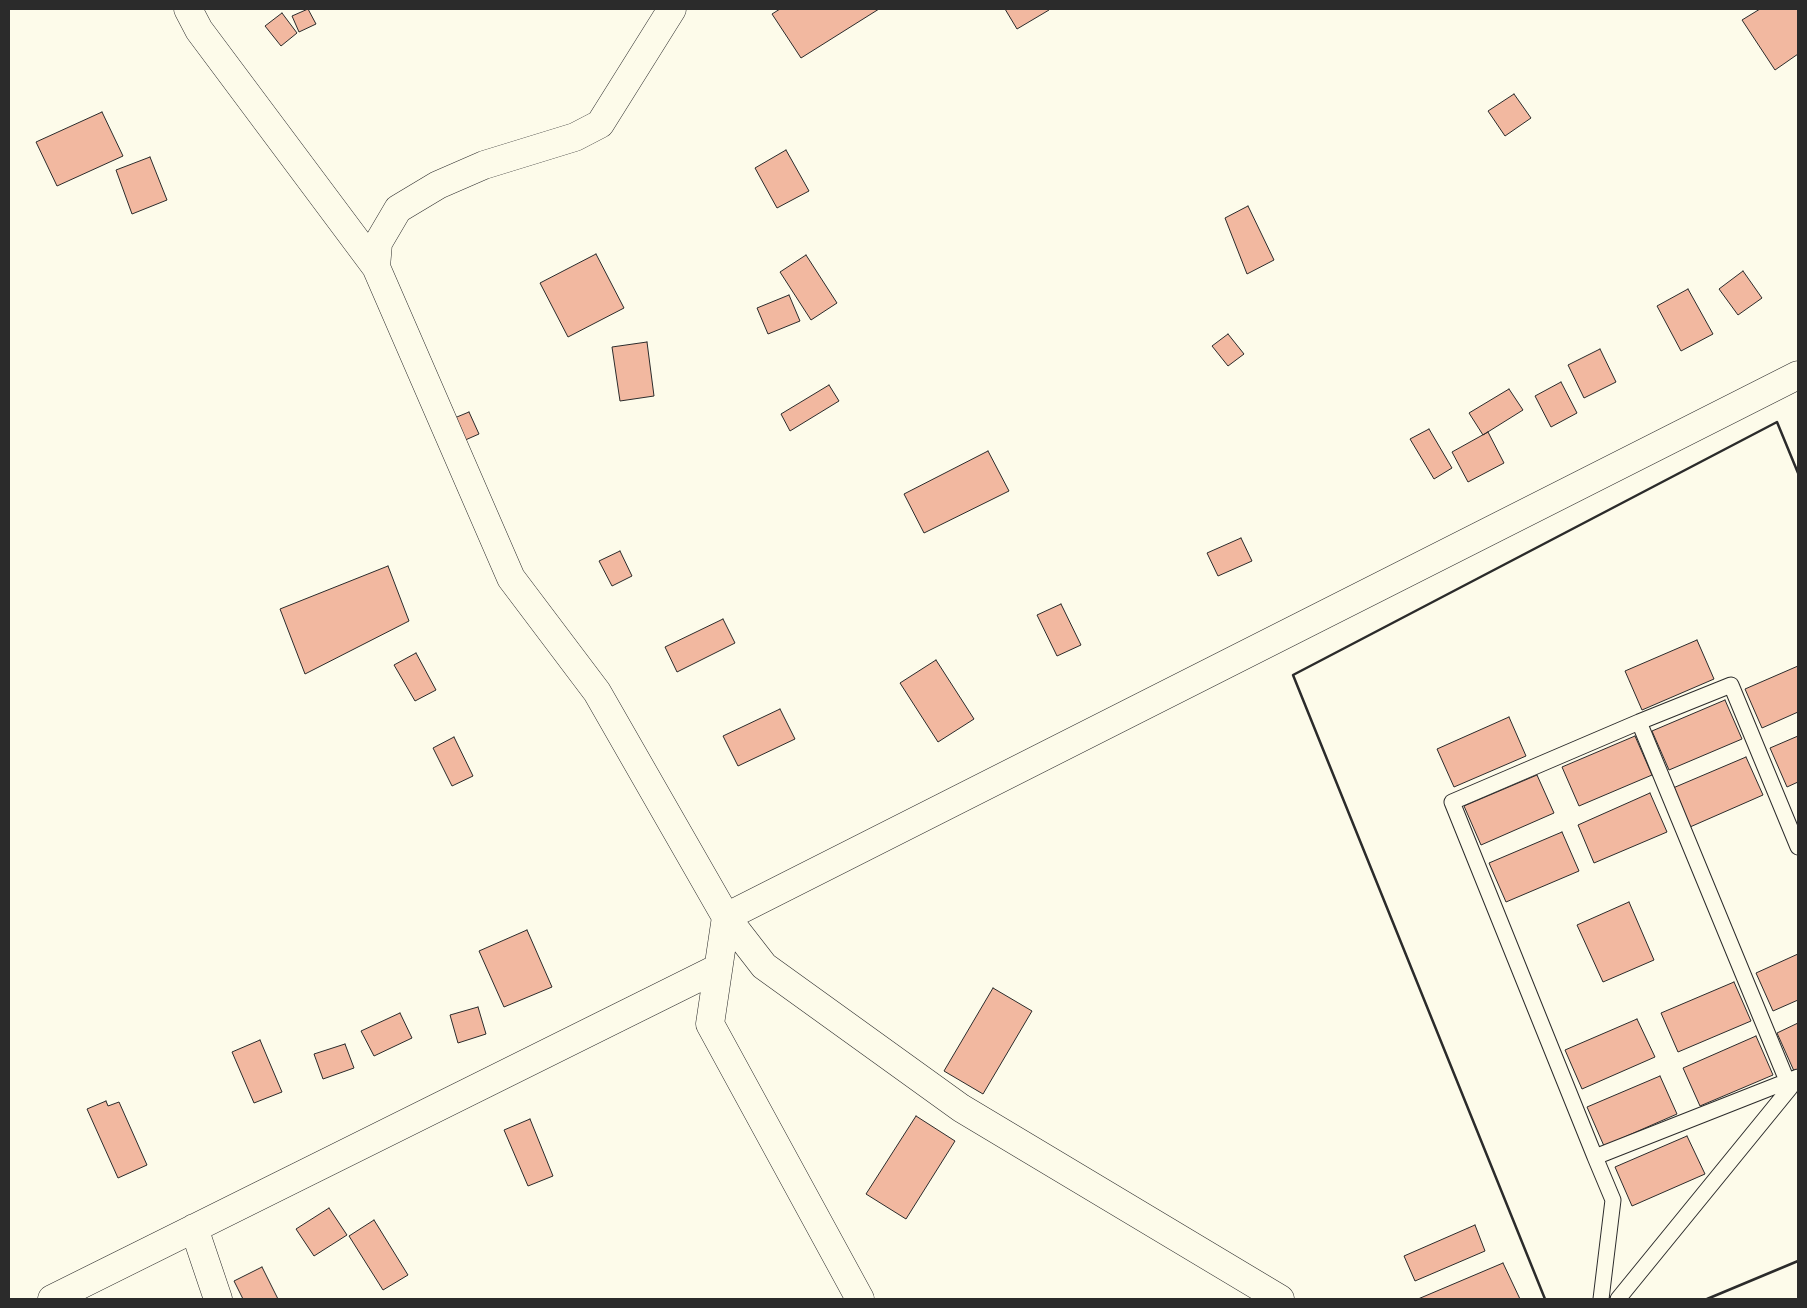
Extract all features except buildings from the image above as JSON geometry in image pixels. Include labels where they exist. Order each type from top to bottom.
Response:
[{"type":"street","points":[[188,9],[199,30],[376,267],[511,578],[597,692],[726,917],[764,966],[961,1108],[1280,1299]]},
{"type":"street","points":[[376,267],[378,243],[398,209],[438,185],[484,165],[575,137],[600,124],[672,9]]},
{"type":"street","points":[[726,917],[1798,375]]},
{"type":"street","points":[[726,917],[710,1024],[860,1299]]},
{"type":"street","points":[[52,1299],[718,968]]},
{"type":"street","points":[[194,1228],[218,1299]]},
{"type":"lane","points":[[1601,1299],[1613,1200],[1452,802],[1731,685],[1798,847]]},
{"type":"lane","points":[[1618,1299],[1790,1088],[1793,1079],[1639,722]]},
{"type":"lane","points":[[1595,1157],[1793,1079]]},
{"type":"wall","points":[[1545,1299],[1293,675],[1777,422],[1798,473]]},
{"type":"wall","points":[[1707,1299],[1798,1261]]}]
